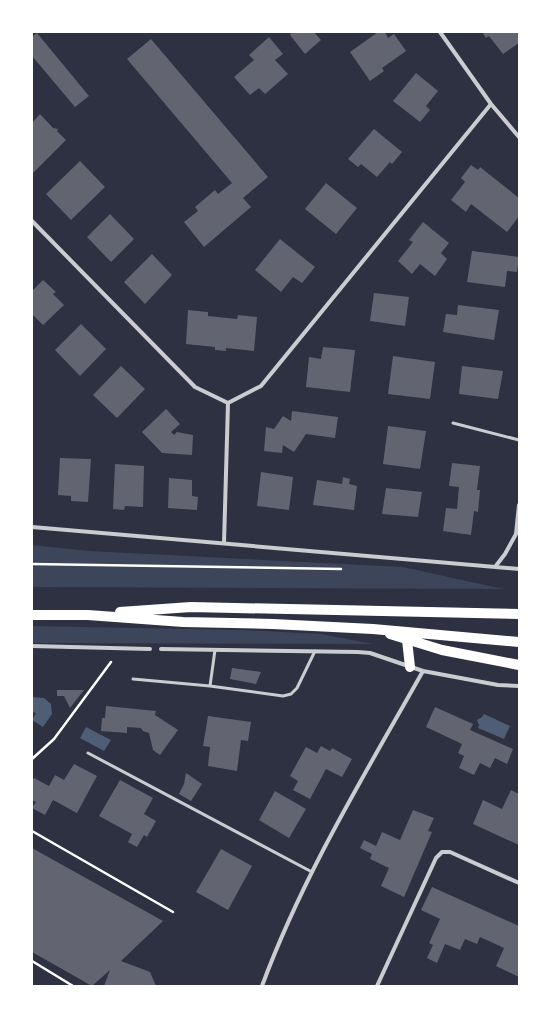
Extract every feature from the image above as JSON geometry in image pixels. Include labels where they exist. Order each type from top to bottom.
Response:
[{"type":"main road","points":[[88,615],[191,607],[519,614]]},
{"type":"main road","points":[[32,615],[88,615],[183,622],[273,624],[373,629],[519,642]]},
{"type":"main road","points":[[373,629],[442,650],[519,665]]},
{"type":"main road","points":[[407,640],[410,667]]},
{"type":"street","points":[[440,32],[491,104],[519,137]]},
{"type":"street","points":[[228,403],[261,386],[491,104]]},
{"type":"street","points":[[32,221],[195,387],[228,403]]},
{"type":"street","points":[[224,543],[228,403]]},
{"type":"street","points":[[495,567],[505,554],[516,534],[519,506]]},
{"type":"street","points":[[32,527],[519,569]]},
{"type":"street","points":[[32,646],[150,649]]},
{"type":"street","points":[[161,649],[370,653],[423,671],[498,685],[519,686]]},
{"type":"street","points":[[262,986],[276,949],[312,872],[331,835],[423,671]]},
{"type":"street","points":[[377,986],[436,858],[442,852],[450,852],[519,882]]},
{"type":"lane","points":[[453,423],[519,440]]},
{"type":"lane","points":[[210,686],[215,650]]},
{"type":"lane","points":[[133,679],[210,686],[284,696],[290,694],[297,688],[315,651]]},
{"type":"lane","points":[[88,753],[312,872]]},
{"type":"path","points":[[32,564],[347,569]]},
{"type":"path","points":[[32,759],[54,739],[122,648]]},
{"type":"path","points":[[32,831],[173,912]]},
{"type":"path","points":[[32,961],[73,986]]},
{"type":"shaded area","points":[[32,545],[89,551],[403,567],[503,589],[32,587]]},
{"type":"shaded area","points":[[32,626],[243,630],[321,634],[373,644],[32,643]]},
{"type":"shaded area","points":[[32,697],[44,698],[51,704],[52,714],[43,727],[32,720],[36,713],[32,712]]},
{"type":"shaded area","points":[[484,714],[510,726],[504,739],[478,728],[479,725],[477,720]]},
{"type":"shaded area","points":[[86,727],[111,740],[104,751],[80,738]]},
{"type":"building","points":[[289,32],[314,32],[321,40],[305,54]]},
{"type":"building","points":[[378,32],[385,32],[388,38],[394,34],[406,51],[382,68],[384,71],[370,81],[350,52]]},
{"type":"building","points":[[482,32],[519,32],[519,43],[503,54],[489,36],[486,38]]},
{"type":"building","points":[[37,33],[89,96],[75,107],[32,56],[32,37]]},
{"type":"building","points":[[269,37],[283,54],[275,60],[288,74],[265,94],[259,88],[250,95],[234,77],[254,60],[249,55]]},
{"type":"building","points":[[151,39],[268,177],[243,198],[251,207],[204,247],[184,222],[198,211],[195,207],[215,190],[218,194],[232,183],[127,59]]},
{"type":"building","points":[[416,73],[438,91],[426,106],[430,110],[420,122],[393,101]]},
{"type":"building","points":[[40,114],[53,128],[58,129],[57,131],[66,140],[32,174],[32,123]]},
{"type":"building","points":[[374,129],[402,152],[392,164],[390,162],[377,177],[361,164],[358,167],[348,159]]},
{"type":"building","points":[[80,161],[105,187],[71,220],[46,194]]},
{"type":"building","points":[[471,165],[478,170],[480,167],[519,198],[519,216],[507,232],[471,204],[466,212],[451,200],[465,182],[461,178]]},
{"type":"building","points":[[326,183],[357,208],[336,234],[305,209]]},
{"type":"building","points":[[110,214],[134,239],[111,262],[87,237]]},
{"type":"building","points":[[423,222],[449,243],[441,253],[447,259],[435,276],[420,264],[412,274],[398,261],[413,242],[409,240]]},
{"type":"building","points":[[280,239],[315,267],[302,283],[293,277],[281,292],[255,270]]},
{"type":"building","points":[[472,251],[519,257],[517,272],[507,271],[505,287],[467,282]]},
{"type":"building","points":[[152,254],[172,275],[145,304],[124,282]]},
{"type":"building","points":[[43,280],[56,292],[53,294],[64,305],[43,325],[32,314],[32,291]]},
{"type":"building","points":[[374,293],[409,297],[405,326],[370,321]]},
{"type":"building","points":[[458,305],[499,310],[494,340],[443,332],[446,314],[457,315]]},
{"type":"building","points":[[188,310],[208,312],[208,316],[237,319],[238,315],[257,317],[254,351],[226,348],[226,351],[215,350],[215,347],[186,344]]},
{"type":"building","points":[[81,324],[106,349],[80,376],[55,350]]},
{"type":"building","points":[[323,347],[355,350],[350,392],[306,387],[309,357],[321,359]]},
{"type":"building","points":[[393,356],[435,362],[430,399],[388,394]]},
{"type":"building","points":[[121,366],[145,389],[117,418],[93,395]]},
{"type":"building","points":[[462,366],[503,371],[498,399],[459,394]]},
{"type":"building","points":[[166,409],[180,424],[171,432],[174,435],[177,432],[193,435],[192,455],[162,453],[142,432]]},
{"type":"building","points":[[292,411],[338,417],[335,438],[306,434],[294,452],[283,445],[282,453],[264,451],[266,427],[274,429],[283,416],[291,421]]},
{"type":"building","points":[[388,426],[426,431],[420,469],[383,464]]},
{"type":"building","points":[[60,458],[91,459],[88,502],[71,501],[71,496],[58,495]]},
{"type":"building","points":[[452,463],[480,466],[477,490],[480,490],[478,512],[474,511],[471,535],[443,531],[446,508],[457,509],[459,487],[449,486]]},
{"type":"building","points":[[115,464],[144,466],[143,507],[125,506],[124,510],[113,509]]},
{"type":"building","points":[[261,472],[293,477],[289,510],[257,506]]},
{"type":"building","points":[[343,477],[350,479],[349,484],[357,486],[354,510],[313,505],[317,480],[342,484]]},
{"type":"building","points":[[169,478],[192,480],[192,496],[198,497],[197,510],[168,508]]},
{"type":"building","points":[[386,488],[422,492],[418,517],[382,514]]},
{"type":"building","points":[[232,668],[261,672],[256,684],[230,679]]},
{"type":"building","points":[[57,690],[84,690],[70,708],[64,696],[57,696]]},
{"type":"building","points":[[106,706],[156,711],[155,715],[178,730],[160,755],[153,750],[149,733],[143,731],[141,728],[127,727],[127,733],[101,731],[102,718],[105,718]]},
{"type":"building","points":[[435,707],[473,724],[470,730],[513,749],[507,764],[495,758],[490,768],[480,763],[474,775],[459,768],[464,756],[458,753],[462,744],[426,727]]},
{"type":"building","points":[[208,716],[251,722],[248,741],[241,740],[237,771],[208,766],[210,747],[203,746]]},
{"type":"building","points":[[321,746],[330,751],[332,748],[352,759],[342,777],[326,769],[310,799],[293,790],[298,781],[290,776],[306,747],[317,753]]},
{"type":"building","points":[[74,764],[97,776],[77,813],[53,800],[45,815],[32,808],[36,802],[32,800],[32,781],[34,778],[49,786],[55,775],[64,780]]},
{"type":"building","points":[[186,773],[202,784],[191,801],[179,794],[184,784]]},
{"type":"building","points":[[120,780],[153,798],[144,814],[156,821],[147,837],[144,835],[137,847],[128,842],[132,834],[99,816]]},
{"type":"building","points":[[511,790],[519,794],[519,845],[473,824],[483,800],[502,809]]},
{"type":"building","points":[[275,791],[306,809],[289,838],[259,820]]},
{"type":"building","points":[[413,810],[434,818],[428,831],[432,832],[404,897],[381,886],[389,868],[370,859],[372,854],[360,848],[364,840],[376,846],[382,832],[400,840]]},
{"type":"building","points":[[32,848],[163,921],[121,961],[150,972],[156,986],[104,986],[110,970],[92,986],[32,952]]},
{"type":"building","points":[[221,849],[252,866],[228,910],[196,892]]},
{"type":"building","points":[[432,887],[519,926],[519,977],[496,966],[504,948],[480,937],[477,944],[465,939],[460,950],[445,944],[437,963],[427,958],[433,945],[429,943],[440,919],[421,910]]}]
